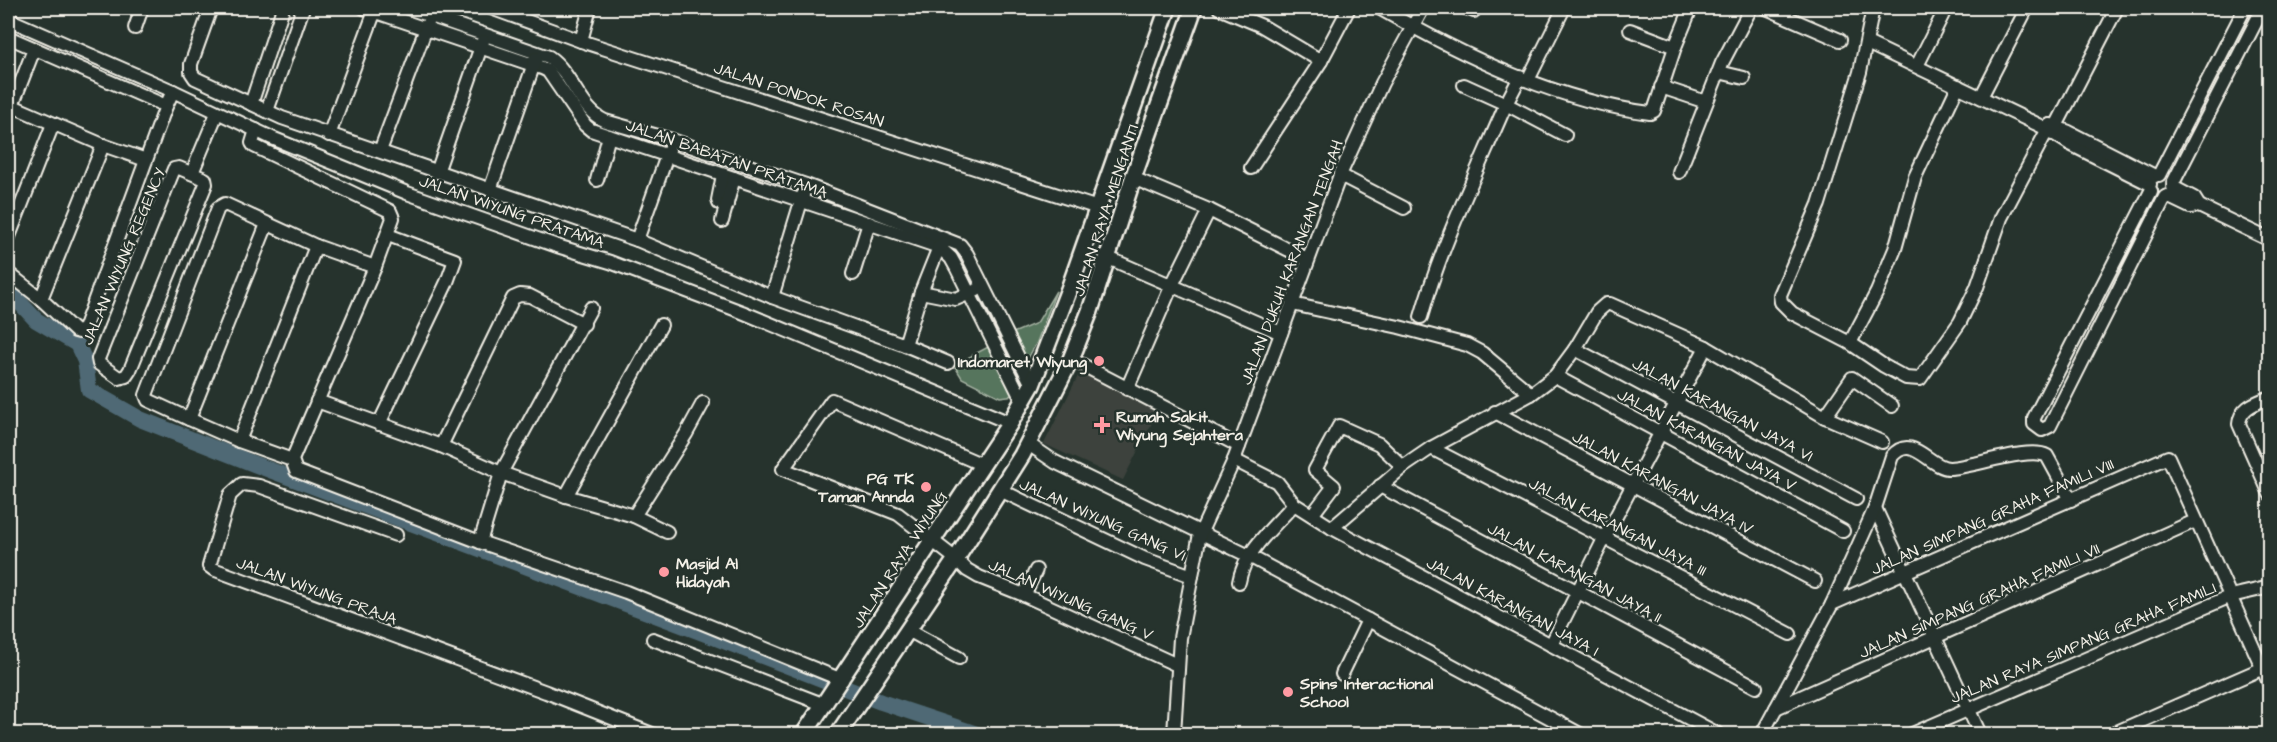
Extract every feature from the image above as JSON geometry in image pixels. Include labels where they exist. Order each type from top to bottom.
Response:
[{"type":"main road","name":"JALAN RAYA MENGANTI","points":[[1024,449],[1071,358],[1098,208],[1168,8]]},
{"type":"main road","name":"JALAN RAYA MENGANTI","points":[[1081,293],[1106,257],[1194,8]]},
{"type":"main road","name":"JALAN RAYA WIYUNG","points":[[804,735],[934,543],[1010,423],[1081,293]]},
{"type":"main road","points":[[838,735],[908,630],[953,557],[1000,490],[1024,449]]},
{"type":"street","points":[[135,28],[142,8]]},
{"type":"street","name":"JALAN WIYUNG PRATAMA","points":[[211,8],[191,64],[191,72],[195,78],[267,111],[329,135],[637,240],[772,297],[948,363]]},
{"type":"street","points":[[251,104],[283,8]]},
{"type":"street","points":[[267,111],[303,8]]},
{"type":"street","name":"JALAN BABATAN PRATAMA","points":[[408,8],[538,52],[558,63],[596,117],[806,185],[943,243]]},
{"type":"street","name":"JALAN PONDOK ROSAN","points":[[491,8],[506,9],[581,41],[1098,208]]},
{"type":"street","points":[[581,41],[590,8]]},
{"type":"street","points":[[1219,8],[1262,26],[1321,61]]},
{"type":"street","points":[[1251,168],[1321,61],[1349,8]]},
{"type":"street","points":[[1379,8],[1473,57],[1524,78],[1602,104],[1650,113],[1654,111],[1675,47],[1692,8]]},
{"type":"street","name":"JALAN DUKUH KARANGAN TENGAH","points":[[1174,735],[1180,638],[1200,534],[1234,460],[1340,175],[1365,118],[1411,26],[1423,8]]},
{"type":"street","points":[[1421,317],[1431,283],[1455,220],[1506,104],[1524,78],[1564,8]]},
{"type":"street","points":[[1679,171],[1719,72],[1751,8]]},
{"type":"street","points":[[1766,8],[1840,40]]},
{"type":"street","points":[[1873,8],[1868,43],[1819,204],[1780,295],[1781,302],[1792,313],[1850,343],[1884,366],[1914,380],[1924,375],[1960,322],[1977,287],[2001,218],[2117,8]]},
{"type":"street","points":[[1917,66],[1946,8]]},
{"type":"street","points":[[1981,98],[2027,8]]},
{"type":"street","points":[[2245,8],[2034,418],[2034,424],[2042,430],[2050,426],[2263,8]]},
{"type":"street","points":[[329,135],[372,9]]},
{"type":"street","name":"JALAN BABATAN PRATAMA","points":[[372,9],[534,64],[548,71],[586,127],[869,223],[964,249],[1032,385]]},
{"type":"street","points":[[380,151],[432,15]]},
{"type":"street","name":"JALAN WIYUNG PRATAMA","points":[[8,19],[173,91],[217,113],[406,193],[557,246],[610,262],[742,312],[1010,423]]},
{"type":"street","points":[[1630,30],[1675,47]]},
{"type":"street","points":[[437,172],[486,34]]},
{"type":"street","points":[[8,37],[166,106]]},
{"type":"street","points":[[1868,43],[2154,181],[2159,197],[2169,191],[2194,198],[2199,206],[2268,237]]},
{"type":"street","points":[[34,49],[9,109],[146,160]]},
{"type":"street","points":[[490,190],[538,52]]},
{"type":"street","points":[[1719,72],[1744,78]]},
{"type":"street","points":[[1464,85],[1565,135]]},
{"type":"street","points":[[1850,343],[1877,292],[1895,249],[1915,177],[1958,86]]},
{"type":"street","points":[[1661,87],[1706,102]]},
{"type":"street","points":[[8,273],[41,299],[75,331],[79,332],[84,328],[173,91]]},
{"type":"street","name":"JALAN WIYUNG REGENCY","points":[[192,173],[217,113]]},
{"type":"street","points":[[8,239],[53,124]]},
{"type":"street","points":[[256,130],[252,142],[254,146],[390,211],[393,218],[375,267],[292,460],[294,468],[299,473],[480,542],[626,592],[835,690]]},
{"type":"street","points":[[597,180],[609,136]]},
{"type":"street","points":[[637,240],[672,140]]},
{"type":"street","points":[[41,299],[103,145]]},
{"type":"street","name":"JALAN WIYUNG REGENCY","points":[[179,168],[192,173],[205,179],[206,184],[130,370],[126,376],[119,378],[99,364],[99,356],[174,169],[179,168]]},
{"type":"street","points":[[1340,175],[1404,208]]},
{"type":"street","points":[[722,221],[727,205],[729,176]]},
{"type":"street","points":[[2154,181],[2167,176],[2169,191]]},
{"type":"street","points":[[1133,178],[1209,210],[1307,259]]},
{"type":"street","points":[[772,297],[806,185]]},
{"type":"street","points":[[292,460],[238,441],[148,400],[146,395],[221,205],[225,204],[316,246],[375,267]]},
{"type":"street","points":[[1127,389],[1172,285],[1209,210]]},
{"type":"street","points":[[853,274],[869,223]]},
{"type":"street","points":[[189,419],[267,224]]},
{"type":"street","points":[[379,424],[447,282],[455,260],[388,235]]},
{"type":"street","points":[[905,345],[921,292],[943,243]]},
{"type":"street","points":[[943,243],[1023,402]]},
{"type":"street","points":[[238,441],[316,246]]},
{"type":"street","points":[[1106,257],[1281,333]]},
{"type":"street","points":[[921,292],[956,299],[983,286]]},
{"type":"street","points":[[441,446],[513,298],[520,295],[530,296],[584,324]]},
{"type":"street","points":[[1292,304],[1399,327],[1474,348],[1531,394]]},
{"type":"street","points":[[1332,528],[1403,467],[1431,448],[1531,394],[1555,376],[1575,350],[1597,312],[1606,304],[1706,347],[1825,417],[1882,442]]},
{"type":"street","points":[[480,542],[501,473],[591,308]]},
{"type":"street","points":[[566,496],[661,325]]},
{"type":"street","points":[[1551,645],[1632,485],[1706,347]]},
{"type":"street","name":"JALAN KARANGAN JAYA VI","points":[[1575,350],[1856,498]]},
{"type":"street","points":[[1071,358],[1239,446]]},
{"type":"street","name":"JALAN KARANGAN JAYA V","points":[[1555,376],[1843,531]]},
{"type":"street","points":[[1825,417],[1852,378],[1892,406]]},
{"type":"street","points":[[2270,397],[2245,409],[2241,414],[2239,424],[2270,494]]},
{"type":"street","name":"JALAN WIYUNG GANG V","points":[[983,465],[832,400],[783,469],[898,514],[967,570],[979,577],[1024,595],[1177,665]]},
{"type":"street","points":[[317,401],[441,446],[501,473],[566,496],[634,516],[667,532]]},
{"type":"street","points":[[634,516],[703,403]]},
{"type":"street","name":"JALAN KARANGAN JAYA IV","points":[[1495,412],[1815,581]]},
{"type":"street","points":[[1312,515],[1334,487],[1334,484],[1315,471],[1339,426],[1378,444],[1403,467]]},
{"type":"street","name":"JALAN KARANGAN JAYA III","points":[[1431,448],[1790,634]]},
{"type":"street","points":[[1024,449],[1200,534],[1243,569],[1368,620],[1580,735]]},
{"type":"street","points":[[1762,735],[1832,604],[1875,508],[1893,456],[1899,450],[1920,451],[1939,467],[1944,468],[1965,467],[2026,453],[2043,454],[2047,456],[2071,500]]},
{"type":"street","name":"JALAN SIMPANG GRAHA FAMILI VIII","points":[[1832,604],[2071,500],[2165,456],[2169,459],[2195,521]]},
{"type":"street","name":"JALAN KARANGAN JAYA I","points":[[1234,460],[1277,482],[1294,504],[1332,528],[1718,735]]},
{"type":"street","name":"JALAN WIYUNG PRAJA","points":[[396,535],[259,486],[242,484],[230,495],[209,566],[211,569],[546,692],[652,735]]},
{"type":"street","name":"JALAN KARANGAN JAYA II","points":[[1380,486],[1756,687]]},
{"type":"street","name":"JALAN WIYUNG GANG VI","points":[[1000,490],[1146,559],[1192,576]]},
{"type":"street","points":[[1243,569],[1294,504]]},
{"type":"street","points":[[1875,508],[1980,735]]},
{"type":"street","points":[[2195,521],[2270,685]]},
{"type":"street","name":"JALAN SIMPANG GRAHA FAMILI VII","points":[[1776,708],[2195,521]]},
{"type":"street","points":[[1024,595],[1036,570]]},
{"type":"street","name":"JALAN RAYA SIMPANG GRAHA FAMILI","points":[[1912,735],[1969,708],[2231,596],[2270,587]]},
{"type":"street","points":[[1342,674],[1368,620]]},
{"type":"street","points":[[908,630],[959,658]]},
{"type":"street","points":[[653,639],[835,690]]},
{"type":"street","points":[[2112,735],[2261,669]]},
{"type":"shaded area","name":"Rumah Sakit Wiyung Sejahtera","points":[[1081,370],[1160,407],[1123,480],[1044,444]]},
{"type":"green space","points":[[1056,291],[1037,342],[1024,365],[1011,334],[1037,323]]},
{"type":"green space","points":[[992,345],[1016,395],[1000,397],[962,378],[954,365]]},
{"type":"waterway","points":[[8,290],[36,320],[77,344],[85,361],[89,390],[140,419],[881,702],[977,734]]},
{"type":"place","name":"Indomaret Wiyung","points":[[1099,361]]},
{"type":"place","name":"Rumah Sakit Wiyung Sejahtera","points":[[1102,425]]},
{"type":"place","name":"PG TK Taman Annda","points":[[926,487]]},
{"type":"place","name":"Masjid Al Hidayah","points":[[664,572]]},
{"type":"place","name":"Spins Interactional School","points":[[1288,692]]}]
